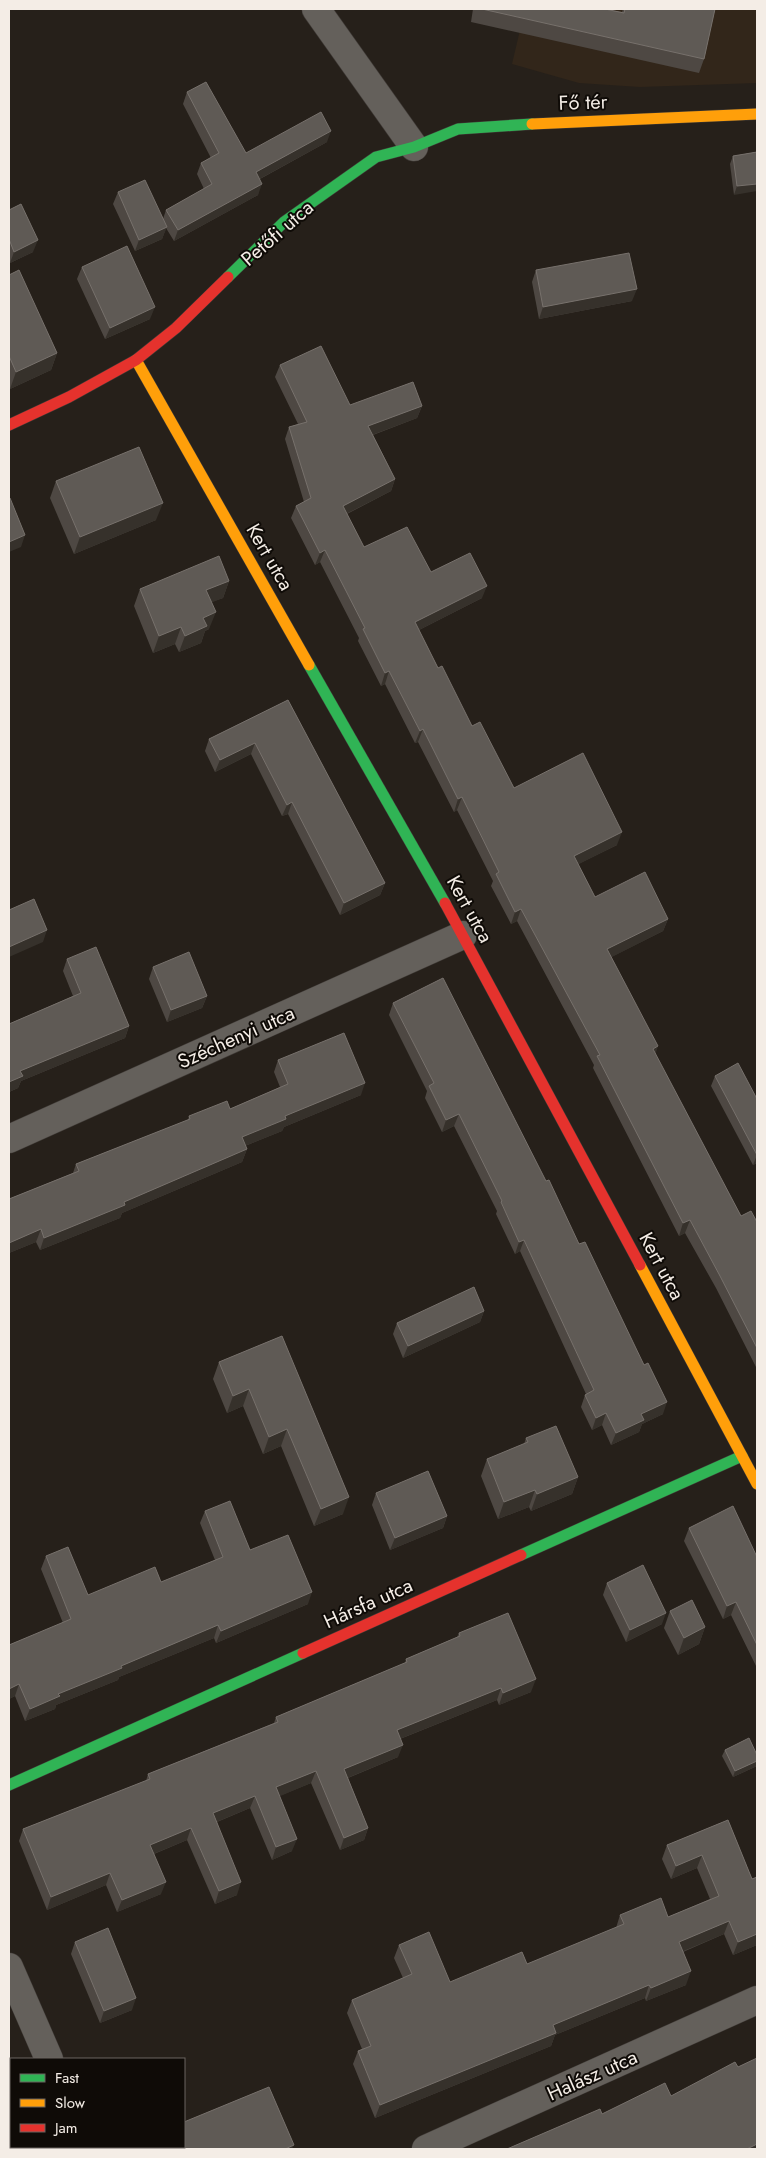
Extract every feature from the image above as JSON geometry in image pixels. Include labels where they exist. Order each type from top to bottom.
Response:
[{"type":"street","points":[[316,9],[414,146]]},
{"type":"street","name":"Fő tér","points":[[414,146],[458,129],[498,125],[757,114]]},
{"type":"street","name":"Petőfi utca","points":[[9,425],[69,397],[136,360],[176,328],[284,222],[376,157],[414,146]]},
{"type":"street","name":"Kert utca","points":[[136,360],[463,935],[757,1484]]},
{"type":"street","name":"Széchenyi utca","points":[[9,1139],[463,935]]},
{"type":"street","name":"Hársfa utca","points":[[9,1785],[742,1456]]},
{"type":"street","points":[[9,1967],[49,2058]]},
{"type":"street","name":"Halász utca","points":[[426,2149],[757,2000]]},
{"type":"shaded area","points":[[525,9],[757,9],[757,83],[640,87],[579,83],[512,64]]},
{"type":"building","points":[[482,9],[605,9],[624,13],[625,9],[715,9],[704,59]]},
{"type":"building","points":[[206,82],[246,153],[321,112],[331,131],[256,172],[262,184],[178,230],[166,210],[212,184],[201,163],[219,153],[187,92]]},
{"type":"building","points":[[757,152],[757,184],[737,186],[733,156]]},
{"type":"building","points":[[145,180],[167,227],[139,240],[118,192]]},
{"type":"building","points":[[21,204],[38,240],[14,252],[9,239],[9,210]]},
{"type":"building","points":[[127,246],[155,307],[110,328],[82,267]]},
{"type":"building","points":[[629,253],[637,289],[543,307],[536,270]]},
{"type":"building","points":[[19,270],[57,353],[16,372],[9,356],[9,275]]},
{"type":"building","points":[[321,346],[350,405],[413,382],[422,406],[368,426],[395,479],[343,506],[364,547],[407,527],[431,572],[470,553],[487,586],[415,622],[438,668],[442,666],[472,726],[480,722],[514,788],[583,753],[622,832],[574,856],[595,897],[645,872],[668,919],[607,949],[658,1046],[653,1049],[741,1216],[751,1211],[757,1222],[757,1348],[690,1220],[683,1223],[597,1056],[600,1055],[521,909],[515,912],[496,874],[499,872],[462,797],[458,799],[423,729],[420,731],[389,671],[385,673],[363,629],[365,628],[325,550],[320,553],[296,506],[311,498],[289,427],[307,422],[280,365]]},
{"type":"building","points":[[139,447],[163,503],[80,537],[56,481]]},
{"type":"building","points":[[9,499],[25,535],[9,542]]},
{"type":"building","points":[[219,556],[229,581],[206,590],[216,612],[203,618],[207,626],[185,636],[181,627],[159,636],[140,589]]},
{"type":"building","points":[[288,700],[385,883],[344,903],[292,802],[287,805],[255,743],[220,760],[209,739]]},
{"type":"building","points":[[34,899],[47,930],[9,947],[9,910]]},
{"type":"building","points":[[96,947],[129,1026],[20,1071],[23,1076],[9,1082],[9,1024],[81,993],[67,959]]},
{"type":"building","points":[[189,952],[207,996],[171,1010],[153,967]]},
{"type":"building","points":[[443,978],[546,1181],[549,1180],[579,1244],[585,1242],[644,1365],[648,1363],[667,1402],[641,1414],[644,1420],[616,1433],[606,1413],[596,1418],[585,1395],[594,1390],[524,1240],[519,1242],[502,1201],[459,1114],[446,1120],[429,1086],[434,1083],[393,1003]]},
{"type":"building","points":[[344,1033],[365,1083],[285,1116],[286,1119],[242,1137],[247,1149],[124,1202],[125,1205],[44,1238],[41,1229],[9,1243],[9,1199],[79,1171],[76,1164],[190,1119],[189,1116],[227,1101],[230,1109],[288,1084],[278,1060]]},
{"type":"building","points":[[738,1063],[757,1099],[757,1155],[715,1076]]},
{"type":"building","points":[[474,1287],[484,1311],[408,1346],[397,1323]]},
{"type":"building","points":[[282,1336],[349,1497],[321,1509],[287,1429],[269,1437],[249,1389],[233,1396],[219,1362]]},
{"type":"building","points":[[556,1426],[578,1477],[537,1494],[535,1490],[504,1502],[487,1459],[528,1442],[526,1438]]},
{"type":"building","points":[[428,1471],[447,1516],[395,1538],[376,1493]]},
{"type":"building","points":[[230,1501],[250,1550],[288,1535],[312,1592],[221,1631],[218,1625],[58,1694],[60,1696],[30,1709],[19,1684],[9,1689],[9,1645],[71,1619],[46,1556],[68,1547],[88,1595],[155,1567],[161,1582],[223,1557],[205,1511]]},
{"type":"building","points":[[733,1506],[757,1557],[757,1645],[736,1602],[727,1606],[689,1528]]},
{"type":"building","points":[[643,1565],[666,1613],[630,1630],[607,1583]]},
{"type":"building","points":[[692,1600],[705,1627],[684,1638],[670,1611]]},
{"type":"building","points":[[508,1613],[536,1679],[503,1693],[501,1688],[397,1730],[403,1745],[344,1769],[368,1828],[344,1838],[316,1771],[276,1787],[297,1839],[276,1847],[255,1796],[213,1813],[241,1882],[219,1891],[191,1828],[150,1845],[166,1882],[122,1900],[110,1873],[51,1897],[23,1829],[150,1779],[148,1774],[278,1722],[276,1717],[407,1662],[406,1659],[460,1636],[459,1633]]},
{"type":"building","points":[[749,1738],[757,1755],[757,1761],[735,1771],[725,1750]]},
{"type":"building","points":[[728,1820],[752,1879],[757,1877],[757,1934],[738,1942],[729,1921],[679,1942],[691,1971],[651,1988],[649,1985],[553,2025],[556,2033],[380,2105],[358,2051],[371,2046],[352,2000],[412,1974],[399,1945],[429,1932],[450,1982],[522,1952],[527,1964],[624,1924],[620,1915],[661,1898],[668,1917],[719,1896],[702,1855],[676,1866],[667,1845]]},
{"type":"building","points":[[108,1928],[136,1998],[104,2011],[75,1942]]},
{"type":"building","points":[[757,2058],[757,2144],[747,2149],[507,2149],[600,2109],[602,2114],[665,2083],[671,2096],[735,2062],[738,2067]]},
{"type":"building","points":[[269,2087],[294,2145],[285,2149],[148,2149],[185,2148],[185,2122]]},
{"type":"traffic: fast","points":[[228,277],[284,222],[376,157],[414,147],[458,129],[532,124]]},
{"type":"traffic: fast","points":[[309,665],[445,903]]},
{"type":"traffic: fast","points":[[521,1555],[742,1456]]},
{"type":"traffic: fast","points":[[9,1785],[303,1653]]},
{"type":"traffic: slow","points":[[532,124],[757,114]]},
{"type":"traffic: slow","points":[[136,360],[309,665]]},
{"type":"traffic: slow","points":[[640,1265],[757,1484]]},
{"type":"traffic: jam","points":[[9,425],[69,397],[136,360],[176,328],[228,277]]},
{"type":"traffic: jam","points":[[445,903],[640,1265]]},
{"type":"traffic: jam","points":[[303,1653],[521,1555]]}]
